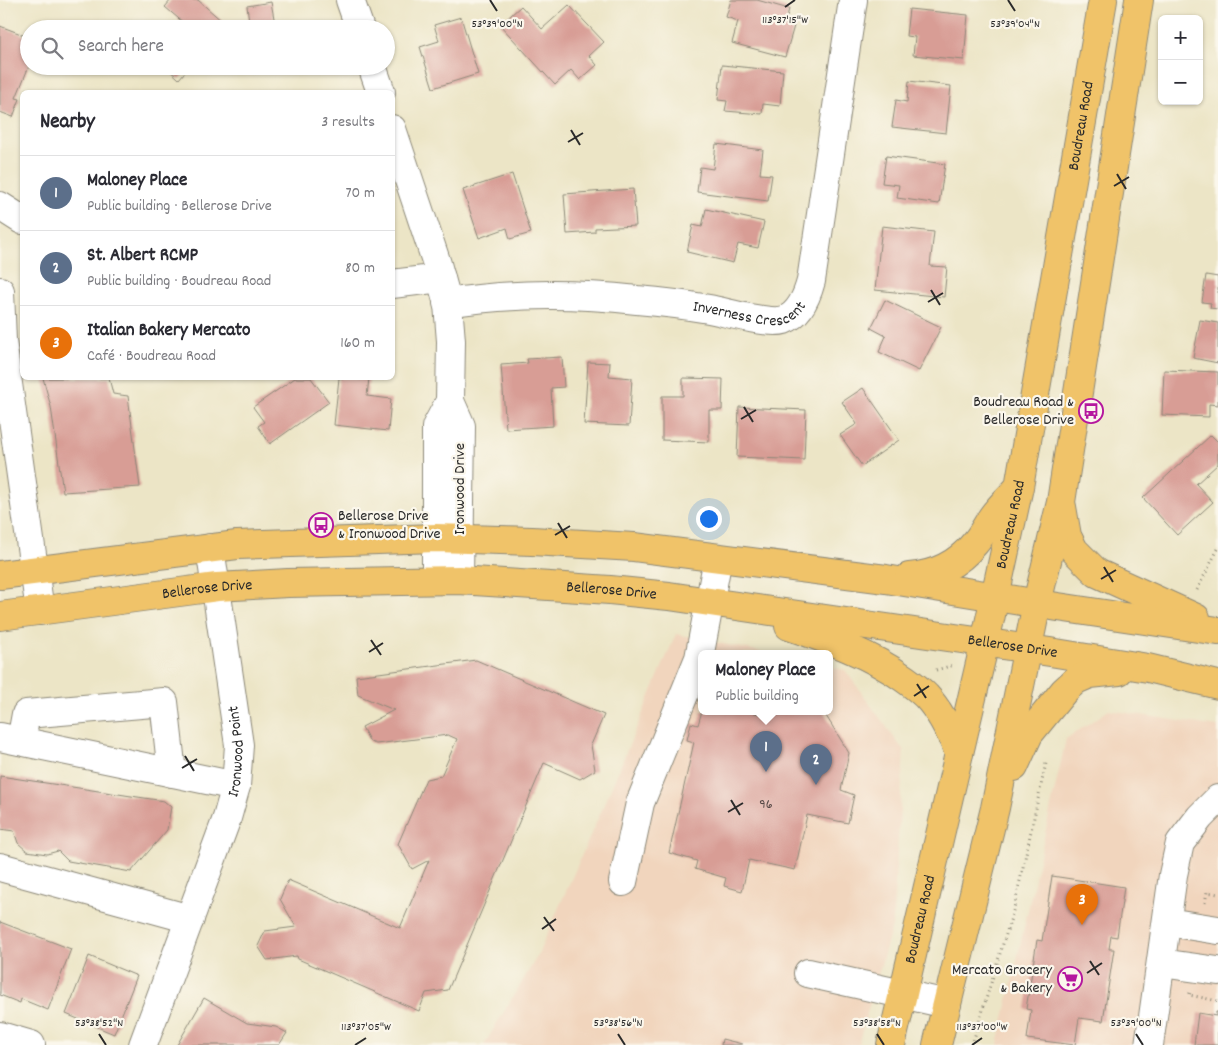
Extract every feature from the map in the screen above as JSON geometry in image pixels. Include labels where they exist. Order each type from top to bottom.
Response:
[{"type":"main road","name":"Boudreau Road","points":[[891,1045],[985,642],[1019,487],[1104,0]]},
{"type":"main road","points":[[936,1045],[994,808],[1037,603],[1061,502],[1139,0]]},
{"type":"main road","points":[[886,579],[930,574],[939,571],[958,559],[975,543],[993,516],[1019,487]]},
{"type":"main road","points":[[1061,502],[1067,536],[1074,550],[1096,573],[1218,629]]},
{"type":"main road","points":[[0,574],[210,548],[274,543],[448,538],[587,543],[634,547],[886,579],[1218,629]]},
{"type":"main road","name":"Bellerose Drive","points":[[0,616],[217,587],[288,583],[447,580],[610,590],[720,603],[1028,648],[1148,668],[1218,685]]},
{"type":"main road","points":[[720,603],[848,647],[898,674],[926,696],[947,725],[959,753]]},
{"type":"main road","points":[[994,808],[1029,734],[1064,691],[1076,680],[1090,674],[1148,668]]},
{"type":"street","points":[[350,0],[357,20]]},
{"type":"street","name":"Inverness Crescent","points":[[444,290],[487,297],[562,294],[639,300],[707,309],[770,321],[783,321],[793,315],[807,295],[811,281],[853,0]]},
{"type":"street","points":[[375,75],[379,90]]},
{"type":"street","name":"Ironwood Drive","points":[[395,138],[444,290],[451,342],[450,401],[460,426],[448,538],[447,580]]},
{"type":"street","points":[[0,206],[20,219]]},
{"type":"street","points":[[395,284],[444,290]]},
{"type":"street","points":[[0,291],[8,340],[40,611]]},
{"type":"street","name":"Ironwood Point","points":[[143,1045],[227,818],[236,786],[238,761],[237,728],[210,548]]},
{"type":"street","points":[[702,650],[720,603],[718,558]]},
{"type":"street","points":[[623,882],[640,803],[698,660]]},
{"type":"street","points":[[172,773],[164,702],[26,714],[10,739],[172,773],[236,786]]},
{"type":"street","points":[[1149,1045],[1173,875],[1180,844],[1200,817],[1218,800]]},
{"type":"street","points":[[0,867],[190,919]]},
{"type":"street","points":[[1167,922],[1218,930]]},
{"type":"street","points":[[1161,963],[1218,971]]},
{"type":"street","points":[[808,973],[946,1004]]},
{"type":"street","points":[[0,1036],[31,1045]]},
{"type":"path","points":[[1197,590],[1218,549]]},
{"type":"path","points":[[929,672],[957,664]]},
{"type":"path","points":[[972,1045],[1014,908],[1046,760]]},
{"type":"path","points":[[1190,996],[1218,1001]]},
{"type":"shaded area","points":[[676,634],[752,650],[698,650],[698,715],[833,715],[833,668],[845,670],[904,751],[892,926],[858,1045],[484,1045],[537,957]]},
{"type":"shaded area","points":[[1109,710],[1218,727],[1218,1045],[998,1045],[1066,739]]},
{"type":"building","points":[[171,0],[198,0],[221,20],[180,20],[165,7]]},
{"type":"building","points":[[731,0],[757,0],[789,9],[785,24],[794,26],[785,57],[732,43],[738,21],[726,17]]},
{"type":"building","points":[[271,2],[274,20],[249,20],[247,6]]},
{"type":"building","points":[[569,5],[604,42],[589,56],[597,65],[580,80],[571,70],[555,85],[500,25],[521,6],[542,29]]},
{"type":"building","points":[[909,9],[968,15],[964,60],[913,55],[915,37],[906,36]]},
{"type":"building","points":[[461,17],[478,74],[433,88],[420,47],[439,41],[434,25]]},
{"type":"building","points":[[0,26],[20,34],[20,75],[25,75],[16,98],[20,99],[13,117],[0,112]]},
{"type":"building","points":[[722,65],[783,71],[780,106],[763,104],[762,114],[725,111],[727,101],[718,100]]},
{"type":"building","points":[[909,81],[951,86],[946,133],[892,127],[896,100],[907,102]]},
{"type":"building","points":[[716,144],[763,150],[760,174],[772,175],[768,201],[697,192],[700,167],[713,169]]},
{"type":"building","points":[[886,156],[945,164],[939,204],[897,198],[899,185],[882,183]]},
{"type":"building","points":[[512,174],[531,233],[510,239],[507,228],[479,238],[463,190]]},
{"type":"building","points":[[633,189],[636,226],[595,228],[595,232],[567,234],[564,194]]},
{"type":"building","points":[[706,209],[764,222],[758,248],[738,244],[733,263],[687,252],[693,225],[702,227]]},
{"type":"building","points":[[882,226],[934,232],[930,266],[947,267],[944,297],[875,290]]},
{"type":"building","points":[[1206,275],[1218,277],[1218,309],[1210,308],[1211,303],[1202,302]]},
{"type":"building","points":[[885,300],[941,327],[919,371],[879,352],[886,336],[871,328]]},
{"type":"building","points":[[1200,320],[1218,323],[1218,363],[1193,358]]},
{"type":"building","points":[[562,357],[564,387],[551,388],[553,426],[506,429],[501,365],[528,363],[527,359]]},
{"type":"building","points":[[588,362],[610,363],[609,376],[632,378],[629,426],[584,424]]},
{"type":"building","points":[[1164,370],[1218,372],[1218,405],[1209,404],[1209,417],[1162,415]]},
{"type":"building","points":[[683,378],[723,379],[722,410],[709,410],[709,442],[662,440],[662,396],[683,396]]},
{"type":"building","points":[[44,380],[110,380],[113,394],[128,396],[140,487],[63,492],[51,407]]},
{"type":"building","points":[[292,380],[312,380],[329,402],[270,444],[258,426],[264,422],[253,407]]},
{"type":"building","points":[[339,380],[369,380],[367,396],[391,399],[388,431],[334,425]]},
{"type":"building","points":[[863,388],[899,440],[862,466],[840,435],[857,424],[842,402]]},
{"type":"building","points":[[739,407],[806,410],[804,460],[737,457]]},
{"type":"building","points":[[1211,435],[1218,442],[1218,464],[1196,484],[1213,502],[1177,535],[1143,498]]},
{"type":"building","points":[[476,660],[604,715],[591,745],[595,770],[580,779],[544,763],[448,990],[426,993],[419,1011],[298,959],[297,956],[267,960],[258,946],[265,931],[296,927],[280,899],[288,880],[400,928],[429,860],[412,869],[398,844],[426,779],[441,776],[457,739],[448,735],[376,744],[370,742],[362,727],[394,710],[358,695],[356,676]]},
{"type":"building","points":[[701,715],[825,715],[849,753],[841,790],[854,795],[848,823],[807,815],[795,870],[749,860],[742,891],[724,886],[726,878],[695,869],[697,861],[669,853],[694,742],[687,740],[691,723],[698,725]]},
{"type":"building","points":[[0,776],[164,801],[171,807],[167,830],[131,872],[68,861],[58,851],[47,854],[27,851],[18,843],[14,831],[0,829]]},
{"type":"building","name":"Mercato Grocery & Bakery","points":[[1052,876],[1124,887],[1117,937],[1111,936],[1109,949],[1114,949],[1103,1021],[1079,1018],[1075,1045],[1027,1039],[1031,1010],[1026,1009],[1037,940],[1042,941]]},
{"type":"building","points":[[0,922],[71,949],[48,1010],[21,999],[20,1003],[0,995]]},
{"type":"building","points":[[89,956],[137,976],[114,1034],[66,1014]]},
{"type":"building","points":[[204,998],[247,1023],[276,1027],[287,1033],[279,1045],[177,1045]]},
{"type":"building","points":[[1216,1012],[1218,1012],[1218,1045],[1194,1045],[1198,1013],[1216,1016]]},
{"type":"building","points":[[722,1039],[742,1044],[742,1045],[721,1045]]},
{"type":"place","name":"Boudreau Road & Bellerose Drive","points":[[1091,411]]},
{"type":"place","name":"Bellerose Drive & Ironwood Drive","points":[[321,525]]},
{"type":"place","name":"Maloney Place","points":[[766,772]]},
{"type":"place","name":"St. Albert RCMP","points":[[816,785]]},
{"type":"place","name":"Italian Bakery Mercato","points":[[1082,925]]},
{"type":"place","name":"Mercato Grocery & Bakery","points":[[1070,979]]}]
